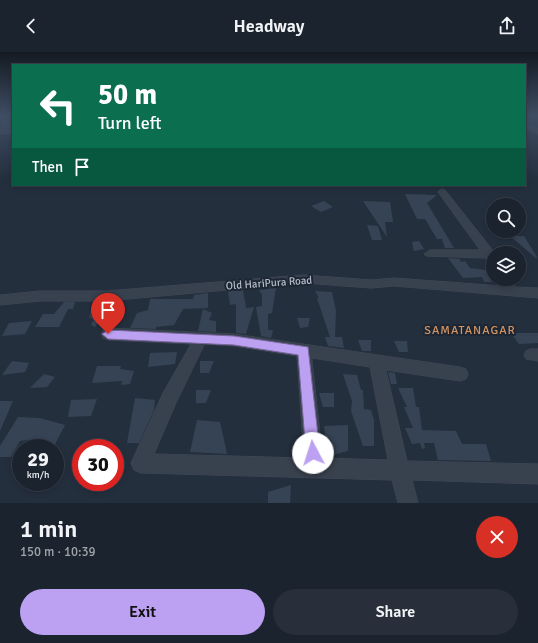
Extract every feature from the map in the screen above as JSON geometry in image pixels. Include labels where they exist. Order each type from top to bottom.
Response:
[{"type":"street","points":[[442,192],[486,250]]},
{"type":"street","points":[[430,254],[486,257]]},
{"type":"street","name":"Old HariPura Road","points":[[0,300],[40,296],[106,296],[304,280],[372,284],[394,282],[512,292],[535,296]]},
{"type":"street","points":[[508,286],[512,292]]},
{"type":"street","points":[[108,334],[234,340],[460,374]]},
{"type":"street","points":[[201,339],[170,399],[141,463],[538,474]]},
{"type":"street","points":[[304,351],[314,467]]},
{"type":"street","points":[[377,362],[399,470],[408,503]]},
{"type":"building","points":[[405,194],[437,195],[427,203],[454,248],[445,248],[442,239],[437,239],[425,219],[417,219]]},
{"type":"building","points":[[324,201],[333,207],[321,212],[311,206]]},
{"type":"building","points":[[363,201],[390,202],[393,222],[385,222],[387,237]]},
{"type":"building","points":[[367,225],[378,226],[382,240],[372,240]]},
{"type":"building","points":[[512,238],[525,238],[537,257],[536,258],[526,250],[526,246],[522,246]]},
{"type":"building","points":[[419,241],[424,249],[414,251],[412,242]]},
{"type":"building","points":[[448,258],[460,259],[461,262],[465,261],[470,268],[486,270],[486,282],[484,282],[482,277],[463,278]]},
{"type":"building","points":[[276,288],[272,313],[268,314],[268,330],[273,330],[271,338],[261,336],[256,307],[262,306],[262,295],[259,290]]},
{"type":"building","points":[[243,290],[246,308],[254,307],[246,334],[236,333],[236,304],[230,305],[228,291]]},
{"type":"building","points":[[315,291],[332,292],[336,311],[335,337],[342,337],[344,348],[328,346],[325,337],[330,337],[317,298],[319,298]]},
{"type":"building","points":[[208,293],[208,308],[183,309],[174,325],[156,327],[156,329],[130,328],[137,313],[148,310],[150,299],[193,299],[194,295]]},
{"type":"building","points":[[64,302],[75,302],[73,309],[68,309],[59,327],[35,327],[43,314],[54,314]]},
{"type":"building","points":[[101,302],[110,302],[108,308],[95,327],[91,325],[93,320],[89,317],[91,309],[98,308]]},
{"type":"building","points":[[203,309],[212,313],[209,320],[216,321],[216,332],[198,331]]},
{"type":"building","points":[[297,318],[310,318],[308,327],[300,328]]},
{"type":"building","points":[[32,321],[25,334],[2,336],[9,323]]},
{"type":"building","points":[[511,333],[538,333],[538,343],[519,344]]},
{"type":"building","points":[[358,340],[371,340],[371,351],[362,351]]},
{"type":"building","points":[[394,341],[407,341],[408,352],[399,352]]},
{"type":"building","points":[[177,352],[175,364],[148,367],[150,353]]},
{"type":"building","points":[[12,361],[29,363],[25,372],[2,375]]},
{"type":"building","points":[[200,361],[214,361],[209,373],[200,373]]},
{"type":"building","points":[[97,366],[121,366],[120,369],[134,371],[130,384],[121,385],[122,381],[92,383]]},
{"type":"building","points":[[388,372],[395,373],[397,384],[391,384]]},
{"type":"building","points":[[44,374],[55,377],[47,387],[30,388]]},
{"type":"building","points":[[343,374],[357,375],[361,390],[363,390],[364,409],[371,410],[374,420],[374,446],[363,446],[351,411],[352,401]]},
{"type":"building","points":[[398,388],[413,388],[416,407],[419,407],[422,430],[456,431],[462,444],[486,444],[491,461],[438,460],[434,443],[424,443],[425,448],[422,449],[420,443],[412,444],[405,428],[413,428],[404,407],[407,407]]},
{"type":"building","points":[[196,390],[211,390],[206,403],[196,403]]},
{"type":"building","points":[[319,393],[334,393],[334,407],[323,407]]},
{"type":"building","points":[[135,398],[155,400],[154,410],[139,443],[127,443]]},
{"type":"building","points":[[97,399],[91,416],[68,417],[71,400]]},
{"type":"building","points":[[0,401],[13,401],[0,431]]},
{"type":"building","points":[[18,417],[40,418],[65,425],[58,439],[12,439],[11,457],[0,457],[0,446]]},
{"type":"building","points":[[197,420],[220,422],[227,454],[190,452]]},
{"type":"building","points":[[348,425],[348,451],[328,456],[324,426]]},
{"type":"building","points":[[291,485],[290,503],[268,503],[268,492]]},
{"type":"district","name":"SAMATANAGAR","points":[[470,330]]},
{"type":"route","points":[[108,334],[234,340],[304,351],[313,453]]}]
